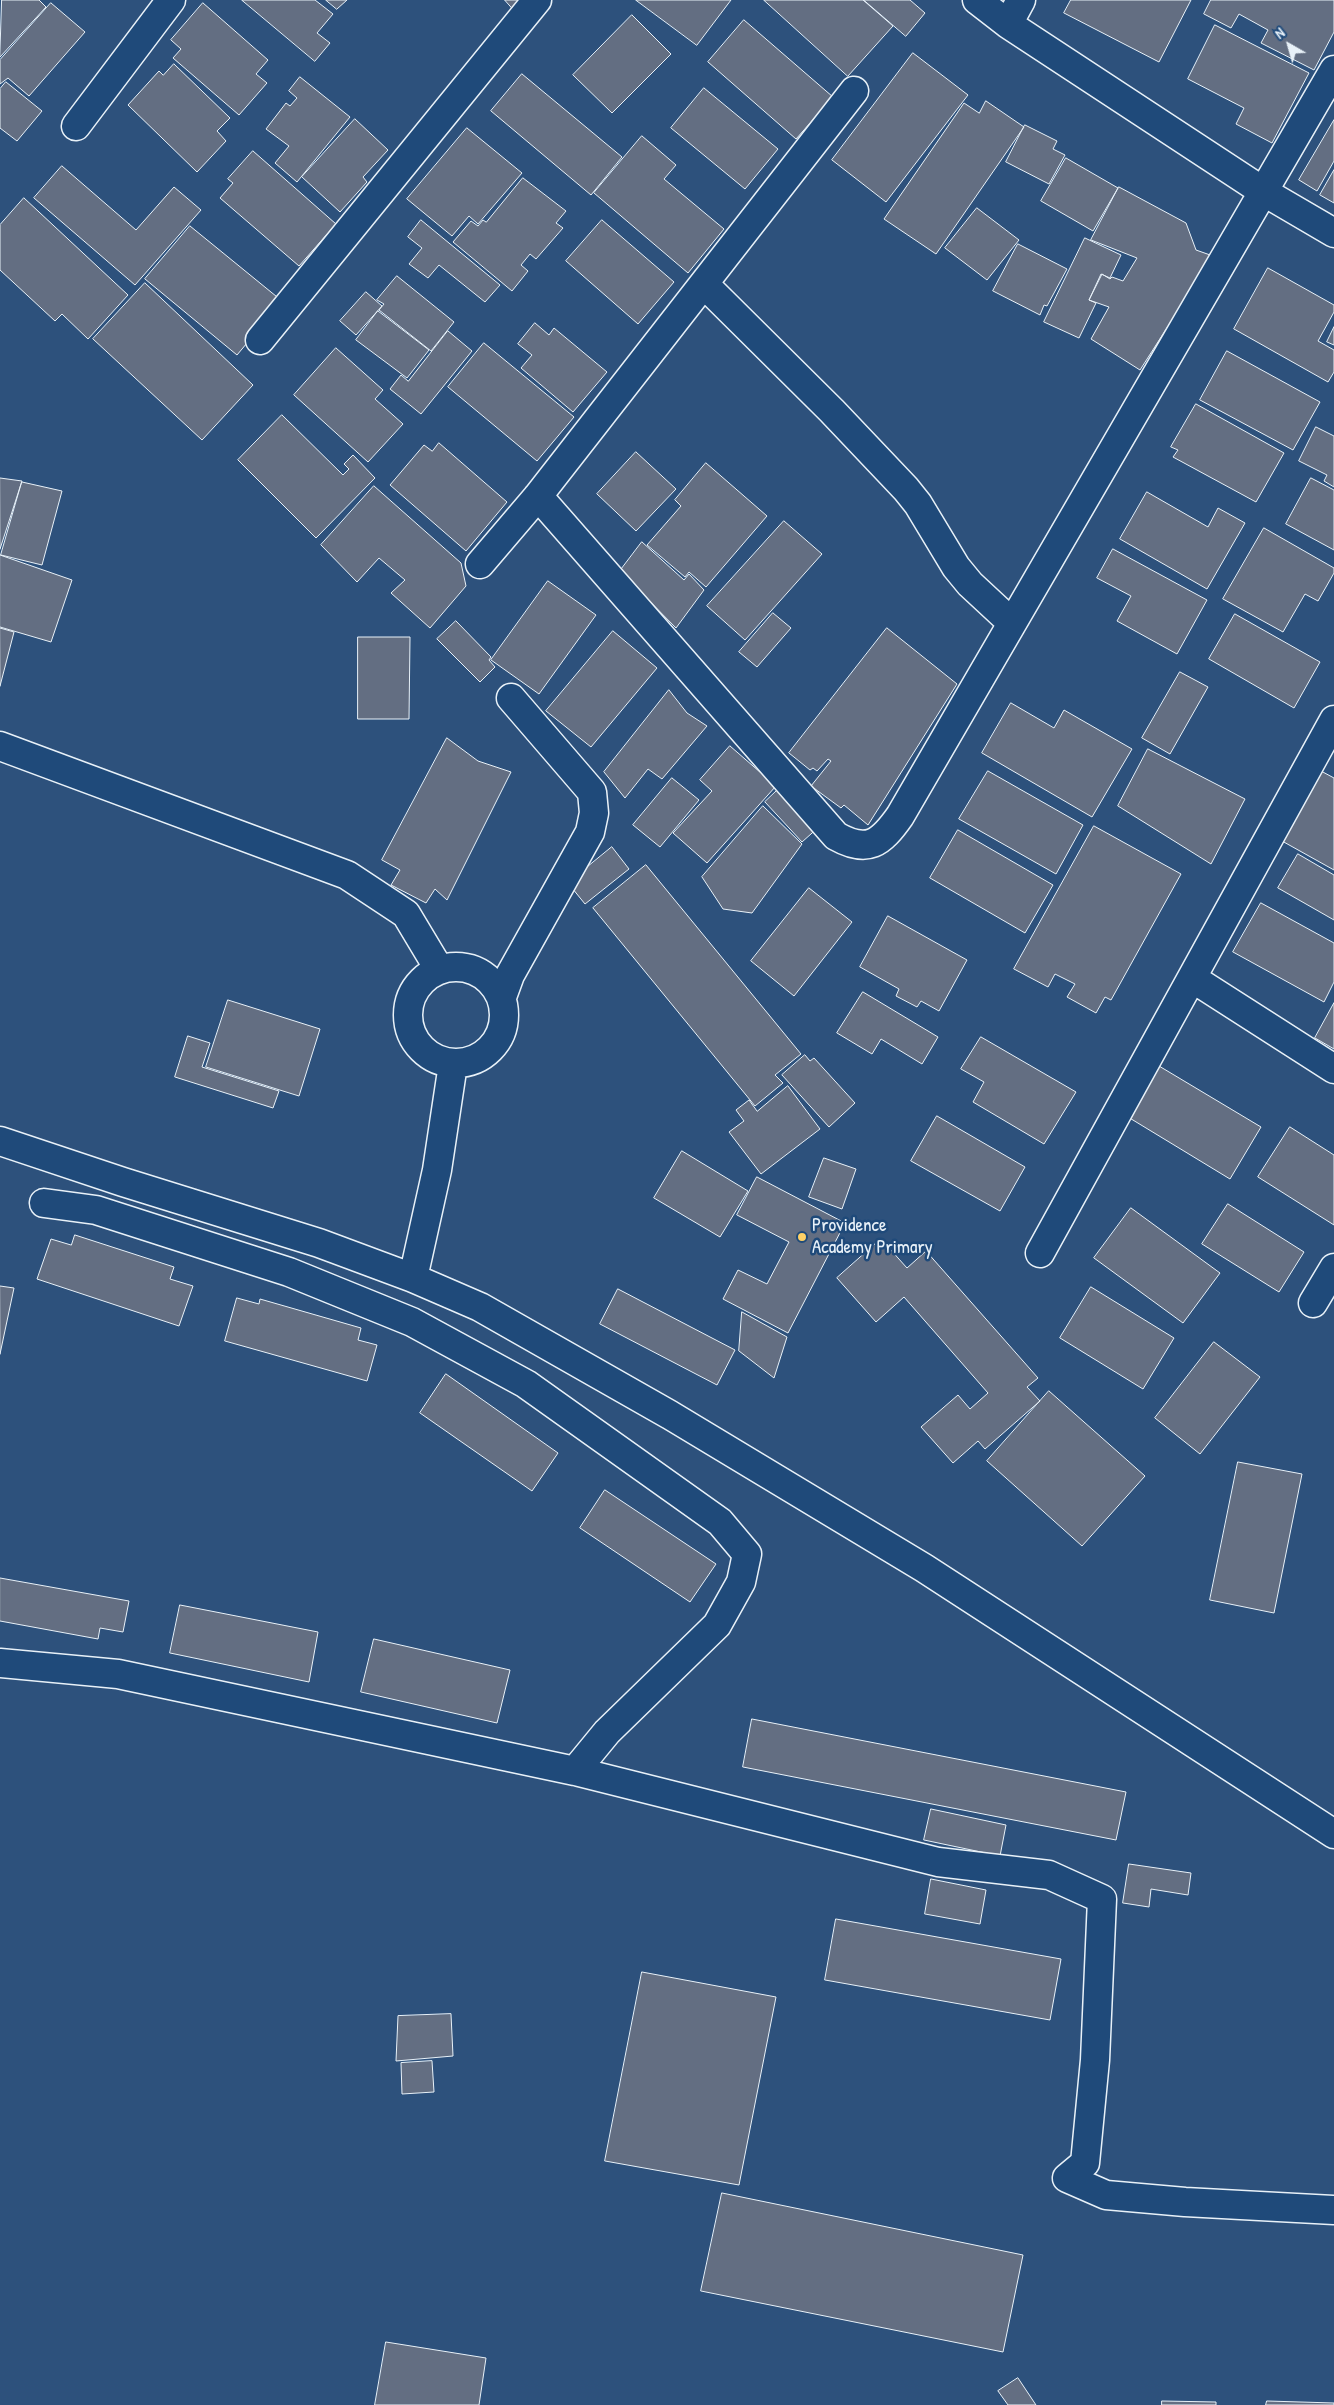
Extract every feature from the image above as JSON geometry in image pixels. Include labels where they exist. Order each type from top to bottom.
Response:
[{"type":"street","points":[[76,126],[171,0]]},
{"type":"street","points":[[260,340],[537,0]]},
{"type":"street","points":[[977,0],[1008,24],[1264,192],[1334,233]]},
{"type":"street","points":[[1008,24],[1021,0]]},
{"type":"street","points":[[538,496],[836,836],[852,845],[869,844],[885,837],[900,816],[1334,70]]},
{"type":"street","points":[[480,564],[538,496],[854,91]]},
{"type":"street","points":[[704,284],[832,411],[906,489],[918,504],[956,567],[970,584],[1012,623]]},
{"type":"street","points":[[502,998],[510,976],[590,832],[594,813],[592,792],[511,698]]},
{"type":"street","points":[[1040,1253],[1334,720]]},
{"type":"street","points":[[0,746],[347,875],[406,914],[439,969]]},
{"type":"street","points":[[458,966],[476,970],[492,981],[502,998],[504,1016],[500,1035],[489,1051],[472,1061],[453,1064],[434,1059],[420,1048],[409,1031],[407,1012],[411,994],[423,979],[439,969],[458,966]]},
{"type":"street","points":[[1192,978],[1334,1069]]},
{"type":"street","points":[[413,1278],[437,1170],[453,1064]]},
{"type":"street","points":[[0,1141],[123,1182],[319,1243],[413,1278],[480,1307],[687,1425],[924,1568],[1334,1834]]},
{"type":"street","points":[[44,1203],[96,1210],[270,1266],[412,1322],[526,1384],[720,1522],[747,1554],[741,1582],[717,1625],[607,1732],[575,1771]]},
{"type":"street","points":[[1313,1303],[1334,1268]]},
{"type":"street","points":[[0,1663],[118,1674],[575,1771],[938,1862],[1050,1875],[1102,1899],[1095,2060],[1085,2163],[1067,2178],[1106,2195],[1185,2202],[1334,2210]]},
{"type":"building","points":[[2,0],[39,0],[46,7],[0,57]]},
{"type":"building","points":[[242,0],[315,0],[333,14],[317,33],[330,43],[315,61]]},
{"type":"building","points":[[326,0],[347,0],[337,9]]},
{"type":"building","points":[[505,0],[525,0],[514,10]]},
{"type":"building","points":[[636,0],[731,0],[697,45]]},
{"type":"building","points":[[764,0],[863,0],[893,26],[848,76]]},
{"type":"building","points":[[864,0],[910,0],[925,13],[906,36]]},
{"type":"building","points":[[1071,0],[1191,0],[1159,62],[1064,13]]},
{"type":"building","points":[[1211,0],[1334,0],[1334,32],[1314,70],[1261,43],[1268,30],[1239,14],[1231,28],[1204,14]]},
{"type":"building","points":[[51,3],[85,32],[29,96],[8,78],[0,84],[0,60]]},
{"type":"building","points":[[203,3],[268,60],[256,74],[267,83],[239,115],[173,58],[181,49],[171,40]]},
{"type":"building","points":[[632,15],[671,54],[612,113],[573,75]]},
{"type":"building","points":[[744,20],[833,97],[796,139],[708,62]]},
{"type":"building","points":[[1215,25],[1309,73],[1272,143],[1236,124],[1244,108],[1188,79]]},
{"type":"building","points":[[913,53],[968,95],[886,202],[832,160]]},
{"type":"building","points":[[174,64],[230,118],[217,131],[226,141],[197,172],[128,105],[159,71],[163,75]]},
{"type":"building","points":[[522,74],[622,157],[591,195],[491,111]]},
{"type":"building","points":[[300,77],[350,117],[297,182],[275,163],[289,146],[266,129],[286,103],[290,106],[297,98],[289,91]]},
{"type":"building","points":[[6,82],[42,111],[17,141],[0,128],[0,89]]},
{"type":"building","points":[[704,88],[778,149],[745,189],[671,128]]},
{"type":"building","points":[[986,101],[1024,127],[936,254],[884,219],[964,103],[979,113]]},
{"type":"building","points":[[355,119],[388,150],[363,177],[367,182],[340,212],[302,177]]},
{"type":"building","points":[[1334,120],[1334,161],[1317,191],[1299,180]]},
{"type":"building","points":[[1025,125],[1057,141],[1053,149],[1065,155],[1049,184],[1006,162]]},
{"type":"building","points":[[467,128],[522,173],[478,224],[469,216],[452,236],[407,199]]},
{"type":"building","points":[[642,136],[676,165],[664,179],[724,229],[688,273],[594,193]]},
{"type":"building","points":[[253,151],[336,224],[299,266],[220,198],[233,183],[228,179]]},
{"type":"building","points":[[1066,158],[1118,188],[1093,231],[1041,201]]},
{"type":"building","points":[[62,166],[136,230],[174,187],[201,210],[135,285],[34,198]]},
{"type":"building","points":[[1334,170],[1334,203],[1320,195]]},
{"type":"building","points":[[523,178],[566,211],[556,223],[563,228],[536,259],[530,254],[521,265],[528,271],[512,291],[453,242],[471,221],[478,226],[483,220],[486,222]]},
{"type":"building","points":[[1119,187],[1186,223],[1196,250],[1213,256],[1140,370],[1091,339],[1109,307],[1089,300],[1102,274],[1110,279],[1112,277],[1123,281],[1137,258],[1091,240]]},
{"type":"building","points":[[24,198],[128,295],[88,339],[62,314],[55,321],[0,270],[0,225]]},
{"type":"building","points":[[977,208],[1019,240],[987,280],[945,248]]},
{"type":"building","points":[[421,220],[500,285],[485,302],[439,265],[428,278],[409,264],[422,248],[408,237]]},
{"type":"building","points":[[602,220],[674,282],[638,324],[566,261]]},
{"type":"building","points":[[190,226],[282,301],[237,355],[145,279]]},
{"type":"building","points":[[1085,238],[1121,255],[1110,278],[1101,274],[1089,300],[1096,303],[1079,338],[1044,322]]},
{"type":"building","points":[[1018,244],[1067,269],[1047,306],[1044,305],[1040,315],[993,291]]},
{"type":"building","points":[[1268,268],[1334,305],[1334,312],[1318,341],[1334,350],[1334,372],[1328,382],[1234,329]]},
{"type":"building","points":[[397,276],[454,322],[431,351],[379,310],[384,304],[377,300]]},
{"type":"building","points":[[145,283],[253,385],[202,440],[93,339]]},
{"type":"building","points":[[366,292],[382,306],[356,335],[340,321]]},
{"type":"building","points":[[378,311],[429,350],[407,378],[356,340]]},
{"type":"building","points":[[535,323],[549,335],[554,328],[607,372],[573,412],[521,368],[532,355],[518,344]]},
{"type":"building","points":[[1334,327],[1334,345],[1327,342]]},
{"type":"building","points":[[448,331],[472,351],[421,414],[390,389],[401,375],[408,381]]},
{"type":"building","points":[[484,343],[574,417],[537,461],[448,387]]},
{"type":"building","points":[[336,348],[383,390],[375,399],[403,424],[368,462],[294,395]]},
{"type":"building","points":[[1227,351],[1320,402],[1293,450],[1200,400]]},
{"type":"building","points":[[1196,404],[1284,453],[1256,502],[1173,457],[1178,450],[1171,447]]},
{"type":"building","points":[[282,415],[343,475],[349,469],[344,464],[353,455],[375,478],[316,538],[238,460]]},
{"type":"building","points":[[1316,427],[1334,436],[1334,487],[1324,481],[1327,475],[1299,461]]},
{"type":"building","points":[[439,443],[507,502],[466,551],[390,485],[424,445],[432,451]]},
{"type":"building","points":[[636,452],[676,489],[636,531],[597,494]]},
{"type":"building","points":[[706,463],[767,516],[706,587],[689,572],[685,577],[647,545],[681,506],[675,500]]},
{"type":"building","points":[[0,478],[22,481],[0,549]]},
{"type":"building","points":[[1311,478],[1334,490],[1334,550],[1286,524]]},
{"type":"building","points":[[22,482],[62,491],[42,565],[1,555]]},
{"type":"building","points":[[374,486],[461,563],[466,586],[430,628],[391,593],[405,580],[379,558],[357,582],[321,545]]},
{"type":"building","points":[[1147,492],[1208,527],[1218,508],[1245,523],[1207,589],[1120,539]]},
{"type":"building","points":[[784,521],[822,554],[745,640],[707,606]]},
{"type":"building","points":[[1264,528],[1334,568],[1334,573],[1318,601],[1305,594],[1283,632],[1223,599]]},
{"type":"building","points":[[642,542],[684,580],[689,574],[704,590],[676,628],[620,571]]},
{"type":"building","points":[[1113,549],[1207,600],[1177,654],[1117,621],[1131,596],[1097,578]]},
{"type":"building","points":[[0,555],[72,580],[51,642],[0,627]]},
{"type":"building","points":[[548,581],[596,615],[539,694],[491,660]]},
{"type":"building","points":[[773,613],[791,628],[757,667],[739,652]]},
{"type":"building","points":[[1235,614],[1320,662],[1294,708],[1209,659]]},
{"type":"building","points":[[456,621],[491,657],[489,660],[495,667],[480,682],[437,639]]},
{"type":"building","points":[[0,628],[14,632],[0,686]]},
{"type":"building","points":[[887,628],[957,684],[868,825],[844,805],[841,808],[811,786],[831,761],[828,759],[817,771],[813,768],[810,770],[789,753]]},
{"type":"building","points":[[613,631],[657,668],[591,747],[546,711]]},
{"type":"building","points":[[358,637],[410,637],[409,719],[358,719]]},
{"type":"building","points":[[1180,672],[1208,687],[1170,754],[1142,738]]},
{"type":"building","points":[[669,690],[687,713],[707,726],[662,779],[648,769],[625,798],[604,772]]},
{"type":"building","points":[[1011,703],[1054,728],[1064,710],[1132,749],[1092,817],[982,753]]},
{"type":"building","points":[[447,738],[478,761],[511,772],[447,900],[435,889],[426,903],[391,885],[400,870],[382,860]]},
{"type":"building","points":[[730,746],[776,786],[707,863],[673,833],[712,791],[700,780]]},
{"type":"building","points":[[1148,749],[1245,799],[1211,864],[1118,806]]},
{"type":"building","points":[[988,771],[1083,825],[1056,874],[959,819]]},
{"type":"building","points":[[1321,771],[1334,778],[1334,870],[1282,841]]},
{"type":"building","points":[[672,778],[699,800],[660,847],[633,825]]},
{"type":"building","points":[[785,783],[821,825],[802,842],[765,802]]},
{"type":"building","points":[[763,806],[802,844],[752,913],[723,909],[702,877]]},
{"type":"building","points":[[1094,826],[1181,874],[1111,1000],[1105,997],[1096,1013],[1067,997],[1075,984],[1055,974],[1048,987],[1014,969]]},
{"type":"building","points":[[958,830],[1053,885],[1025,933],[930,878]]},
{"type":"building","points":[[612,847],[629,869],[585,904],[568,883]]},
{"type":"building","points":[[1298,854],[1334,875],[1334,920],[1278,888]]},
{"type":"building","points":[[646,865],[801,1054],[775,1075],[783,1083],[755,1106],[593,908]]},
{"type":"building","points":[[809,888],[852,922],[794,996],[751,961]]},
{"type":"building","points":[[1261,903],[1334,943],[1334,982],[1324,1002],[1233,952]]},
{"type":"building","points":[[888,916],[967,960],[939,1011],[921,1001],[917,1007],[896,996],[899,989],[860,967]]},
{"type":"building","points":[[863,992],[938,1037],[922,1064],[881,1039],[872,1054],[837,1033]]},
{"type":"building","points":[[228,1000],[320,1029],[299,1096],[206,1067]]},
{"type":"building","points":[[1334,1003],[1334,1049],[1315,1038]]},
{"type":"building","points":[[188,1036],[210,1043],[202,1067],[279,1091],[273,1108],[175,1077]]},
{"type":"building","points":[[981,1037],[1076,1092],[1044,1144],[973,1102],[984,1082],[961,1069]]},
{"type":"building","points":[[805,1055],[810,1061],[814,1058],[855,1103],[829,1127],[782,1075]]},
{"type":"building","points":[[1154,1063],[1261,1127],[1230,1179],[1123,1114]]},
{"type":"building","points":[[788,1086],[820,1129],[761,1174],[729,1132],[744,1121],[736,1110],[749,1100],[757,1111]]},
{"type":"building","points":[[937,1116],[1025,1167],[1000,1211],[911,1161]]},
{"type":"building","points":[[1290,1127],[1334,1155],[1334,1225],[1258,1177]]},
{"type":"building","points":[[682,1151],[748,1191],[720,1237],[654,1198]]},
{"type":"building","points":[[824,1158],[856,1169],[842,1209],[809,1197]]},
{"type":"building","points":[[757,1177],[845,1223],[788,1333],[723,1299],[738,1270],[767,1284],[789,1242],[737,1215]]},
{"type":"building","points":[[1228,1204],[1304,1252],[1279,1292],[1202,1244]]},
{"type":"building","points":[[1131,1208],[1220,1273],[1183,1323],[1094,1258]]},
{"type":"building","points":[[75,1235],[174,1267],[170,1279],[193,1286],[179,1326],[37,1279],[51,1239],[71,1245]]},
{"type":"building","points":[[881,1239],[907,1268],[926,1251],[1038,1378],[1027,1387],[1040,1401],[985,1449],[978,1441],[953,1463],[921,1427],[958,1395],[970,1409],[988,1393],[904,1297],[876,1322],[837,1278]]},
{"type":"building","points":[[0,1286],[14,1288],[0,1354]]},
{"type":"building","points":[[1091,1287],[1174,1338],[1143,1389],[1060,1338]]},
{"type":"building","points":[[618,1289],[735,1350],[717,1385],[600,1324]]},
{"type":"building","points":[[237,1298],[259,1304],[260,1299],[361,1328],[358,1340],[377,1345],[367,1381],[225,1341]]},
{"type":"building","points":[[742,1312],[787,1337],[774,1378],[739,1351]]},
{"type":"building","points":[[1214,1342],[1260,1377],[1200,1454],[1155,1418]]},
{"type":"building","points":[[446,1374],[558,1453],[532,1491],[420,1413]]},
{"type":"building","points":[[1049,1391],[1145,1476],[1082,1546],[987,1461]]},
{"type":"building","points":[[1238,1462],[1302,1474],[1274,1613],[1210,1600]]},
{"type":"building","points":[[605,1490],[716,1564],[690,1602],[580,1528]]},
{"type":"building","points":[[0,1578],[129,1601],[123,1632],[100,1628],[98,1639],[0,1621]]},
{"type":"building","points":[[180,1605],[318,1632],[309,1682],[170,1653]]},
{"type":"building","points":[[374,1639],[510,1670],[497,1723],[361,1692]]},
{"type":"building","points":[[752,1719],[1126,1792],[1116,1840],[743,1767]]},
{"type":"building","points":[[931,1809],[1006,1825],[1000,1856],[924,1840]]},
{"type":"building","points":[[1129,1864],[1191,1873],[1188,1895],[1151,1889],[1149,1907],[1123,1903]]},
{"type":"building","points":[[931,1879],[986,1890],[980,1924],[925,1914]]},
{"type":"building","points":[[836,1919],[1061,1959],[1050,2020],[825,1980]]},
{"type":"building","points":[[642,1972],[776,1997],[739,2185],[605,2161]]},
{"type":"building","points":[[451,2014],[453,2056],[396,2061],[398,2016]]},
{"type":"building","points":[[432,2061],[434,2092],[402,2094],[401,2063]]},
{"type":"building","points":[[722,2193],[1023,2255],[1003,2352],[701,2291]]},
{"type":"building","points":[[386,2342],[486,2358],[479,2405],[375,2405]]},
{"type":"building","points":[[1018,2378],[1036,2405],[1008,2405],[998,2391]]},
{"type":"building","points":[[1162,2401],[1216,2402],[1216,2405],[1162,2405]]},
{"type":"building","points":[[1267,2401],[1334,2403],[1334,2405],[1266,2405]]},
{"type":"place","name":"Providence Academy Primary","points":[[802,1237]]}]
